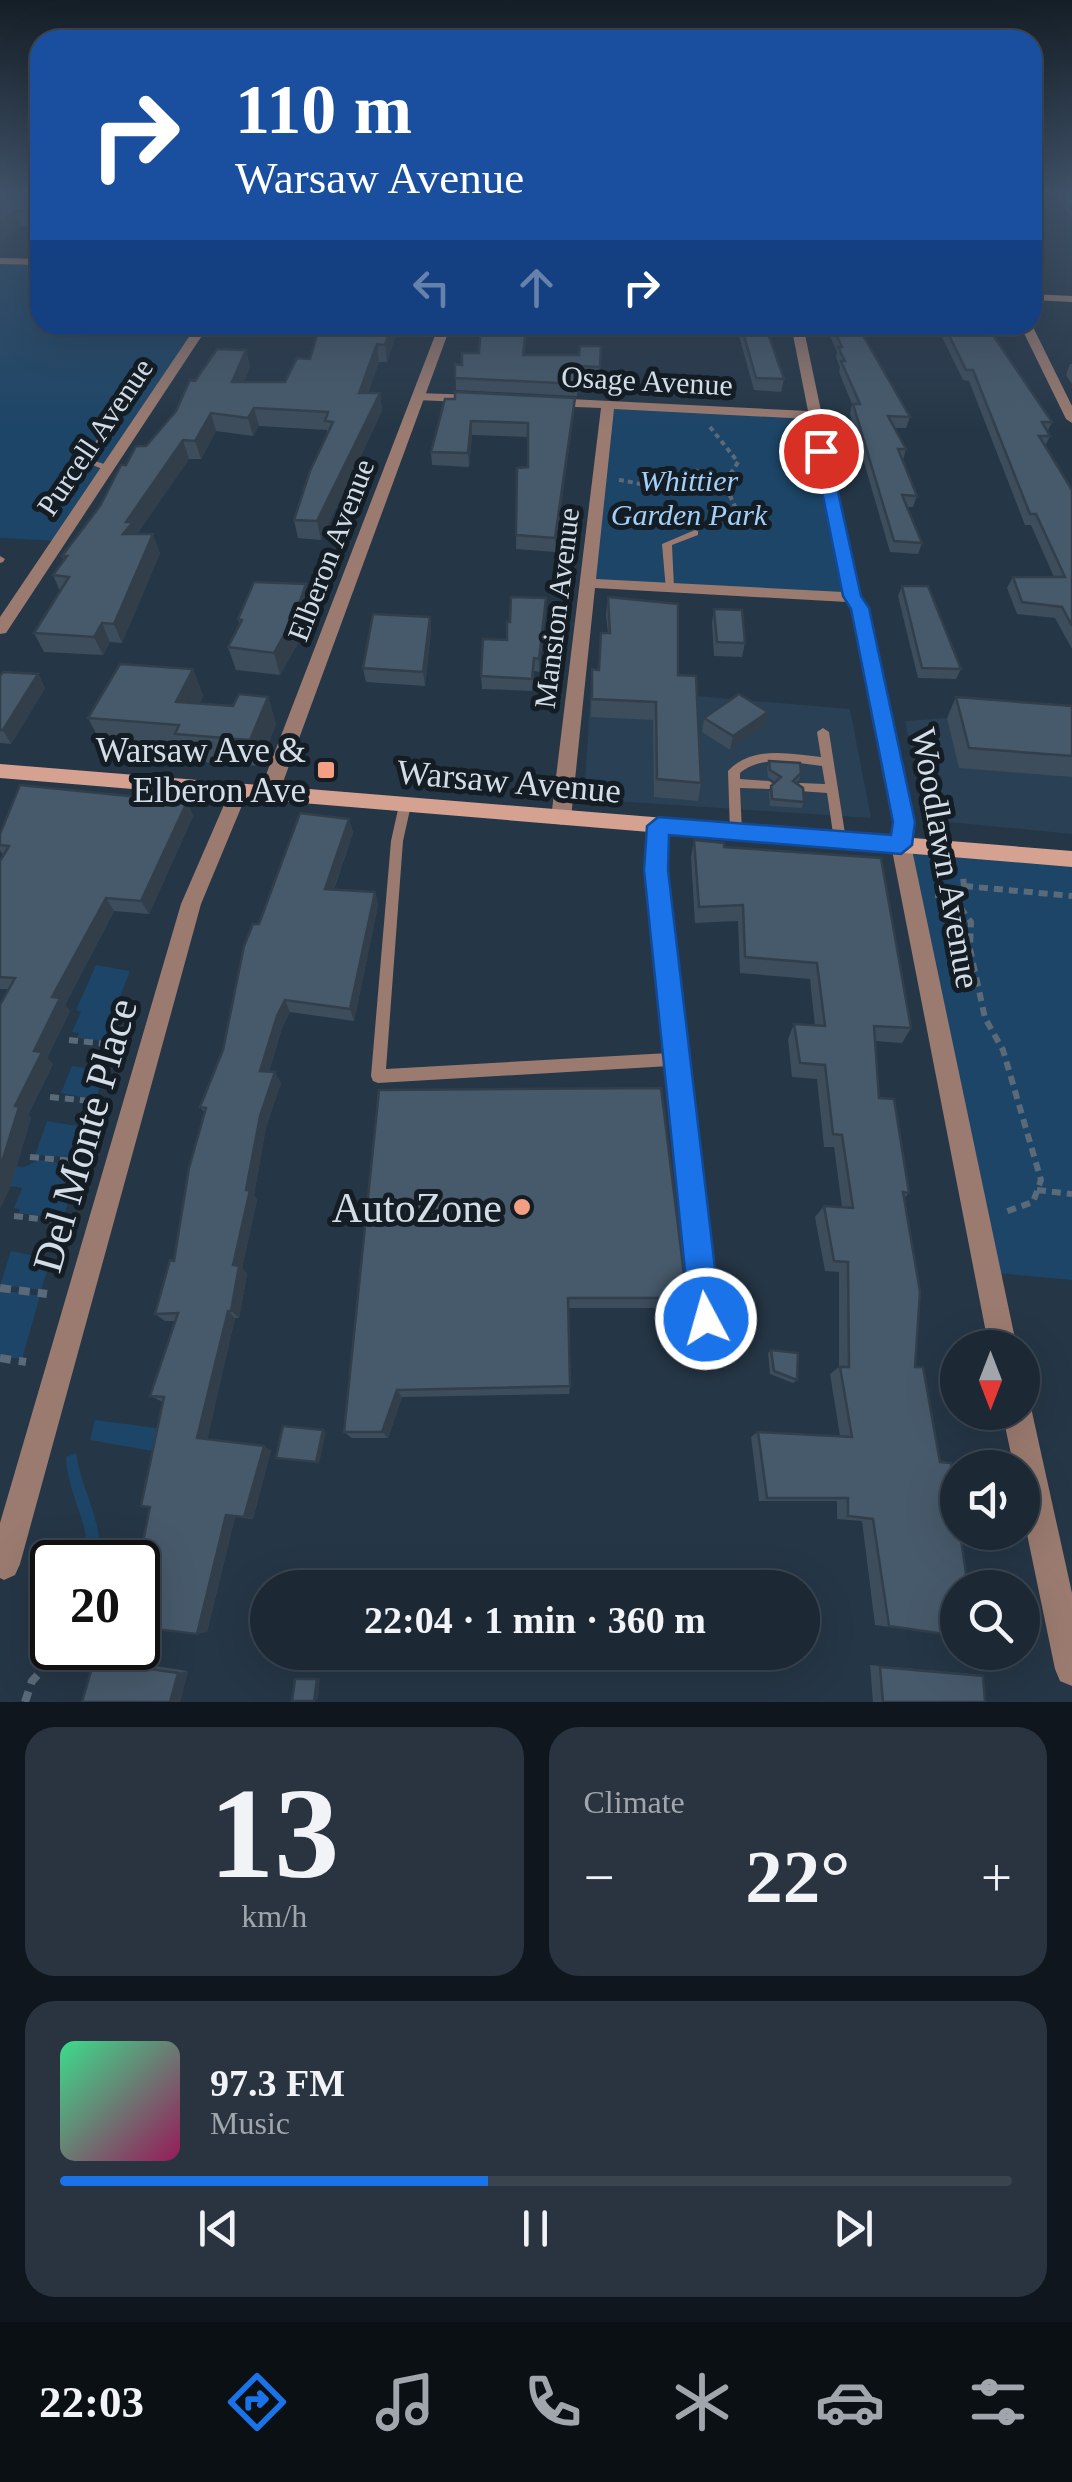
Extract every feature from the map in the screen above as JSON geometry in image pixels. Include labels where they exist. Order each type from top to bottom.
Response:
[{"type":"main road","name":"Warsaw Avenue","points":[[0,770],[1072,860]]},
{"type":"street","points":[[1042,298],[1072,299]]},
{"type":"street","name":"Purcell Avenue","points":[[0,629],[6,609],[196,335]]},
{"type":"street","name":"Elberon Avenue","points":[[269,794],[441,335]]},
{"type":"street","name":"Woodlawn Avenue","points":[[799,335],[852,596],[860,608],[901,804],[901,845],[999,1330]]},
{"type":"street","points":[[1031,335],[1072,419]]},
{"type":"street","points":[[418,396],[494,400]]},
{"type":"street","name":"Osage Avenue","points":[[532,401],[814,415]]},
{"type":"street","name":"Mansion Avenue","points":[[561,818],[608,404]]},
{"type":"street","points":[[588,583],[852,596]]},
{"type":"street","name":"Del Monte Place","points":[[4,1564],[191,904],[239,791]]},
{"type":"street","points":[[1021,1430],[1072,1669]]},
{"type":"lane","points":[[107,468],[87,462],[126,400],[124,389]]},
{"type":"lane","points":[[669,588],[667,544],[694,533]]},
{"type":"lane","points":[[823,732],[840,840]]},
{"type":"lane","points":[[736,832],[734,772],[742,763],[765,757],[828,762]]},
{"type":"lane","points":[[734,783],[769,785]]},
{"type":"lane","points":[[800,788],[832,789]]},
{"type":"lane","points":[[405,805],[398,841],[378,1076],[677,1059]]},
{"type":"lane","points":[[658,826],[656,870],[706,1319]]},
{"type":"path","points":[[600,478],[641,482],[685,494],[723,482],[735,472],[738,462],[712,435],[710,410]]},
{"type":"path","points":[[695,470],[723,482],[733,492],[738,515]]},
{"type":"path","points":[[963,878],[964,886]]},
{"type":"path","points":[[935,896],[951,896],[964,886],[1072,896]]},
{"type":"path","points":[[951,896],[971,922],[970,949],[985,1018],[1003,1050],[1041,1180],[1033,1202],[1005,1212]]},
{"type":"path","points":[[68,1040],[114,1045]]},
{"type":"path","points":[[50,1097],[100,1102]]},
{"type":"path","points":[[30,1157],[84,1162]]},
{"type":"path","points":[[1037,1190],[1072,1194]]},
{"type":"path","points":[[14,1216],[68,1222]]},
{"type":"path","points":[[0,1288],[47,1294]]},
{"type":"path","points":[[0,1358],[26,1362]]},
{"type":"path","points":[[25,1702],[32,1681],[43,1670]]},
{"type":"shaded area","points":[[591,687],[850,709],[871,818],[584,799]]},
{"type":"shaded area","points":[[947,718],[1072,728],[1072,834],[927,820],[905,721]]},
{"type":"green space","points":[[0,270],[30,270],[30,335],[196,335],[59,541],[0,538]]},
{"type":"green space","name":"Whittier Garden Park","points":[[608,404],[814,415],[852,597],[588,583]]},
{"type":"green space","points":[[901,845],[1072,864],[1072,1280],[987,1272]]},
{"type":"green space","points":[[96,965],[130,971],[119,999],[112,1042],[77,1038],[79,1033],[72,1032],[81,1012],[76,1010]]},
{"type":"green space","points":[[72,1066],[104,1071],[96,1100],[61,1093]]},
{"type":"green space","points":[[47,1121],[90,1128],[82,1158],[35,1155]]},
{"type":"green space","points":[[38,1160],[79,1165],[63,1219],[19,1213],[20,1209],[14,1208],[22,1188],[0,1184],[0,1165],[25,1167]]},
{"type":"green space","points":[[11,1251],[51,1259],[41,1290],[0,1285]]},
{"type":"green space","points":[[0,1290],[40,1296],[22,1359],[0,1356]]},
{"type":"green space","points":[[95,1420],[172,1430],[158,1452],[90,1440]]},
{"type":"green space","points":[[76,1453],[99,1540],[86,1540],[66,1457]]},
{"type":"building","points":[[317,335],[388,335],[385,345],[377,344],[359,393],[380,393],[317,521],[294,520],[310,471],[333,422],[325,421],[328,412],[254,408],[248,418],[211,413],[195,441],[183,440],[126,522],[133,522],[123,534],[153,534],[114,624],[102,623],[94,637],[34,633],[69,577],[53,575],[67,556],[62,556],[100,506],[121,465],[126,465],[136,446],[146,446],[176,411],[190,380],[195,381],[217,349],[246,350],[232,382],[285,382],[297,358],[310,359]]},
{"type":"building","points":[[480,335],[525,335],[523,355],[579,355],[580,346],[601,346],[600,367],[579,366],[577,384],[455,378],[455,364],[462,365],[462,353],[479,353]]},
{"type":"building","points":[[744,335],[769,335],[784,379],[756,378]]},
{"type":"building","points":[[837,335],[863,335],[910,417],[888,416],[906,449],[898,449],[917,496],[902,495],[922,543],[894,541],[853,404],[860,404],[841,361],[845,361],[838,347],[842,347]]},
{"type":"building","points":[[949,335],[993,335],[1052,422],[1042,422],[1050,436],[1039,436],[1072,490],[1072,626],[1062,607],[1022,602],[1013,577],[1065,577],[1036,514],[1030,514],[973,370],[966,370]]},
{"type":"building","points":[[455,392],[575,398],[555,538],[516,535],[517,468],[528,467],[528,423],[471,421],[468,453],[431,452],[445,399],[455,399]]},
{"type":"building","points":[[254,582],[306,584],[295,615],[274,653],[228,647]]},
{"type":"building","points":[[902,586],[928,586],[961,669],[922,668]]},
{"type":"building","points":[[511,597],[546,598],[539,659],[534,658],[532,679],[481,676],[483,639],[507,640]]},
{"type":"building","points":[[608,597],[678,604],[678,675],[696,676],[701,783],[657,779],[656,702],[592,699],[592,669],[599,670],[601,633],[610,633]]},
{"type":"building","points":[[714,609],[742,610],[745,643],[717,642]]},
{"type":"building","points":[[373,614],[430,617],[423,672],[363,668]]},
{"type":"building","points":[[120,664],[193,669],[176,702],[233,706],[239,694],[268,697],[250,740],[175,734],[179,725],[88,718]]},
{"type":"building","points":[[3,672],[38,674],[0,730],[0,676]]},
{"type":"building","points":[[739,694],[768,712],[733,736],[704,718]]},
{"type":"building","points":[[956,697],[1072,706],[1072,756],[969,748]]},
{"type":"building","points":[[769,761],[800,763],[801,773],[793,781],[803,788],[804,802],[772,799],[771,786],[781,777],[770,770]]},
{"type":"building","points":[[20,785],[187,802],[141,901],[106,898],[52,997],[60,998],[34,1051],[42,1052],[15,1106],[19,1107],[0,1168],[0,1005],[15,978],[0,977],[0,861],[9,846],[0,845],[0,834]]},
{"type":"building","points":[[300,813],[349,819],[325,889],[375,892],[350,1009],[285,1000],[260,1071],[275,1072],[260,1116],[246,1190],[250,1190],[233,1265],[239,1266],[231,1311],[197,1438],[264,1446],[244,1517],[226,1515],[197,1634],[160,1630],[160,1540],[143,1540],[150,1507],[141,1506],[164,1397],[150,1396],[178,1313],[155,1314],[170,1260],[174,1261],[189,1168],[206,1108],[200,1107],[223,1050],[244,946],[253,924],[259,924]]},
{"type":"building","points":[[694,840],[724,843],[724,847],[881,858],[911,1028],[874,1026],[879,1098],[894,1099],[909,1193],[903,1192],[920,1292],[915,1367],[923,1367],[940,1462],[940,1550],[963,1550],[965,1570],[940,1570],[940,1633],[889,1626],[873,1519],[848,1516],[848,1498],[767,1498],[758,1432],[852,1437],[840,1367],[849,1367],[848,1262],[834,1261],[824,1206],[853,1208],[842,1135],[833,1134],[825,1065],[800,1063],[794,1024],[825,1026],[817,963],[745,957],[743,905],[699,907]]},
{"type":"building","name":"AutoZone","points":[[661,1088],[687,1298],[568,1298],[570,1386],[397,1390],[382,1432],[344,1432],[379,1090]]},
{"type":"building","points":[[771,1350],[798,1353],[797,1380],[774,1371]]},
{"type":"building","points":[[283,1426],[323,1430],[316,1462],[276,1458]]},
{"type":"building","points":[[880,1667],[983,1676],[985,1702],[883,1702]]},
{"type":"building","points":[[91,1670],[178,1673],[170,1702],[82,1702]]},
{"type":"building","points":[[295,1679],[317,1679],[314,1701],[292,1701]]},
{"type":"place","name":"Warsaw Ave & Elberon Ave","points":[[326,770]]},
{"type":"place","name":"AutoZone","points":[[522,1207]]},
{"type":"route","points":[[706,1319],[656,870],[658,826],[901,845],[904,822],[860,608],[852,596],[821,451]]}]
